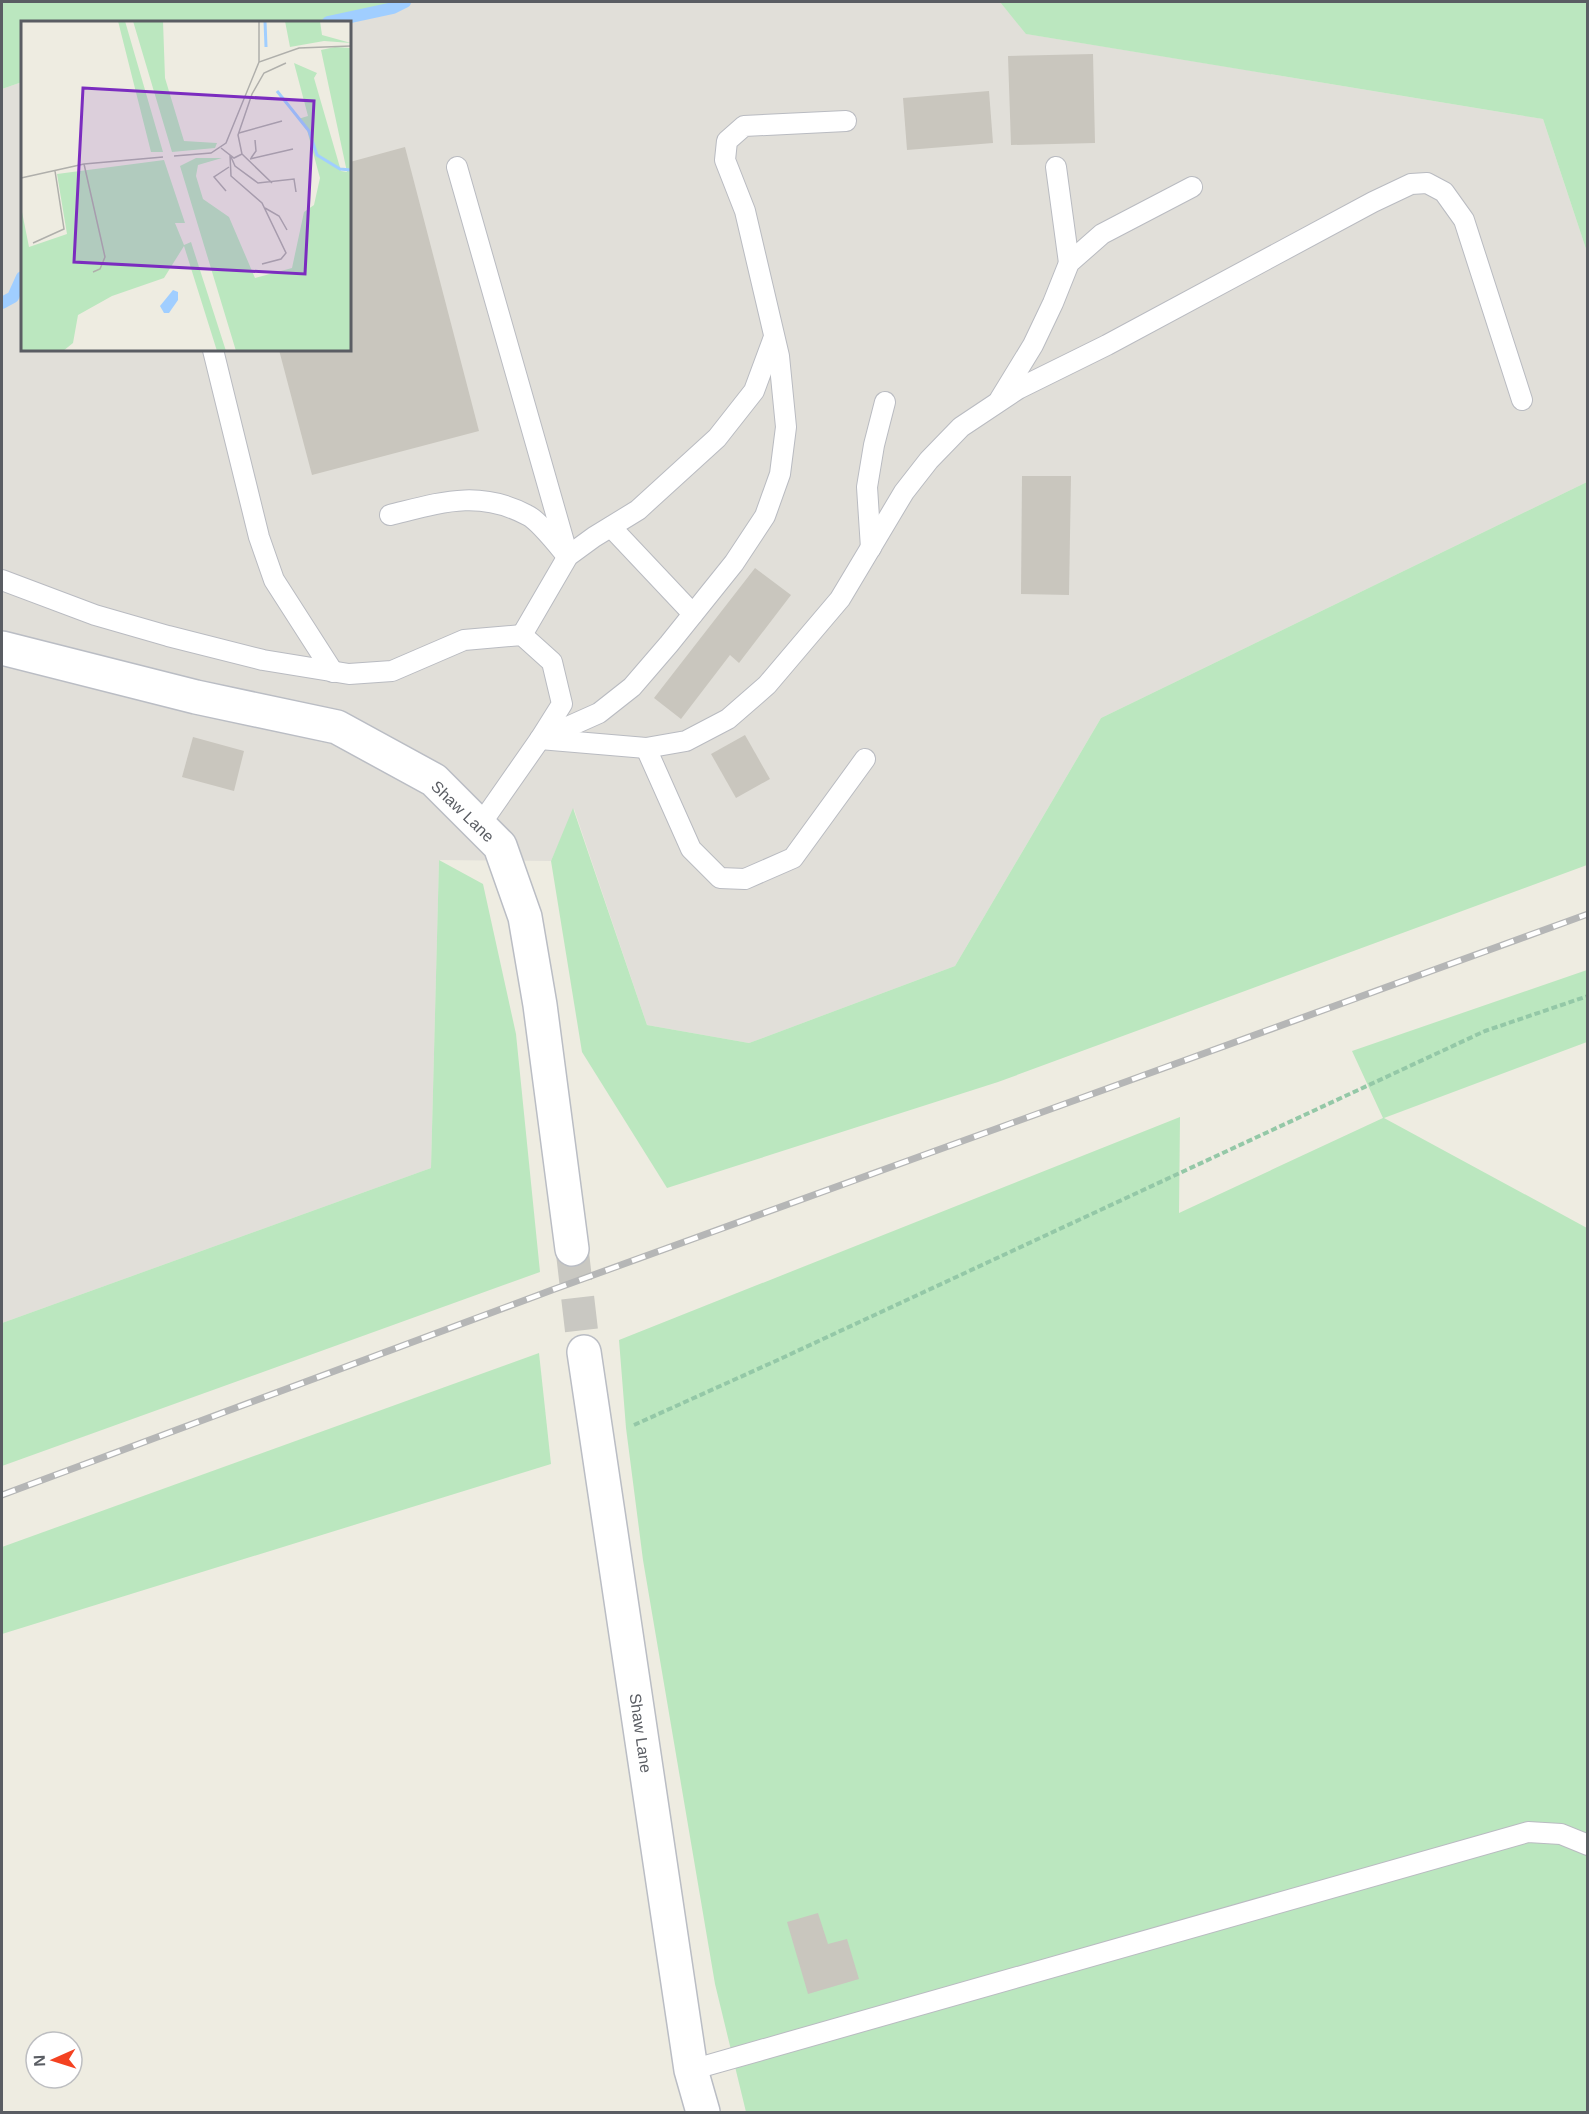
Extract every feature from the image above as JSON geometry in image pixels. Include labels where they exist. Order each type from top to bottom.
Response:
[{"type":"street","name":"Shaw Lane","points":[[2,648],[196,697],[338,727],[434,780],[500,846],[525,917],[540,1005],[572,1249]]},
{"type":"street","name":"Shaw Lane","points":[[584,1352],[691,2070],[703,2112]]},
{"type":"lane","points":[[540,739],[599,713],[632,687],[734,563],[765,516],[780,474],[786,427],[779,356],[745,211],[725,160],[727,141],[744,126],[846,121]]},
{"type":"lane","points":[[457,167],[568,556]]},
{"type":"lane","points":[[1056,167],[1069,263]]},
{"type":"lane","points":[[540,739],[646,748],[686,741],[728,719],[767,685],[840,599],[904,492],[929,460],[961,427],[1018,389],[1107,345],[1373,202],[1412,184],[1427,183],[1443,192],[1464,220],[1522,400]]},
{"type":"lane","points":[[997,403],[1033,345],[1069,263],[1102,234],[1192,187]]},
{"type":"lane","points":[[522,635],[568,556],[638,510],[717,438],[754,391],[774,337]]},
{"type":"lane","points":[[213,351],[259,537],[274,580],[333,672]]},
{"type":"lane","points":[[871,548],[867,488],[874,445],[885,402]]},
{"type":"lane","points":[[390,515],[453,500],[489,501],[528,515],[568,556]]},
{"type":"lane","points":[[611,526],[693,614]]},
{"type":"lane","points":[[2,580],[94,615],[168,636],[262,660],[350,674],[392,671],[464,640],[522,635],[552,662],[562,704],[480,825]]},
{"type":"lane","points":[[646,748],[691,849],[720,878],[746,879],[793,858],[865,759]]},
{"type":"lane","points":[[691,2070],[1528,1832],[1561,1834],[1587,1845]]},
{"type":"path","points":[[626,1428],[1485,1031],[1587,996]]},
{"type":"shaded area","points":[[408,2],[1000,2],[1027,34],[1543,119],[1587,252],[1587,482],[1101,718],[955,966],[749,1043],[647,1025],[574,809],[551,861],[439,860],[431,1168],[2,1323],[2,89],[21,82],[21,351],[351,351],[351,23]]},
{"type":"green space","points":[[2,2],[408,2],[351,22],[21,21],[21,82],[2,89]]},
{"type":"green space","points":[[1000,2],[1587,2],[1587,252],[1543,119],[1026,34]]},
{"type":"green space","points":[[1587,482],[1587,865],[998,1082],[667,1188],[582,1052],[551,861],[573,808],[647,1025],[749,1043],[955,966],[1101,718]]},
{"type":"green space","points":[[439,860],[483,884],[516,1034],[540,1272],[2,1466],[2,1323],[431,1168]]},
{"type":"green space","points":[[1587,970],[1587,1042],[1384,1118],[1587,1228],[1587,2112],[746,2112],[715,1984],[643,1560],[626,1428],[619,1340],[1180,1117],[1179,1213],[1383,1118],[1352,1051]]},
{"type":"green space","points":[[539,1353],[551,1464],[2,1634],[2,1547]]},
{"type":"building","points":[[1093,54],[1095,143],[1011,145],[1008,56]]},
{"type":"building","points":[[989,91],[993,143],[907,150],[903,98]]},
{"type":"building","points":[[405,147],[479,431],[312,475],[279,351],[351,351],[351,162]]},
{"type":"building","points":[[1022,476],[1071,476],[1069,595],[1021,594]]},
{"type":"building","points":[[755,568],[791,595],[739,663],[730,655],[681,719],[654,698]]},
{"type":"building","points":[[745,735],[770,779],[736,798],[711,754]]},
{"type":"building","points":[[193,737],[244,751],[234,791],[182,777]]},
{"type":"building","points":[[818,1913],[828,1944],[847,1939],[859,1979],[808,1994],[787,1922]]},
{"type":"waterway","points":[[333,21],[393,8],[405,2]]},
{"type":"waterway","points":[[2,303],[13,297],[21,279]]},
{"type":"tunnel","points":[[572,1249],[584,1352]]},
{"type":"railway","points":[[2,1495],[552,1290],[1588,914]]}]
